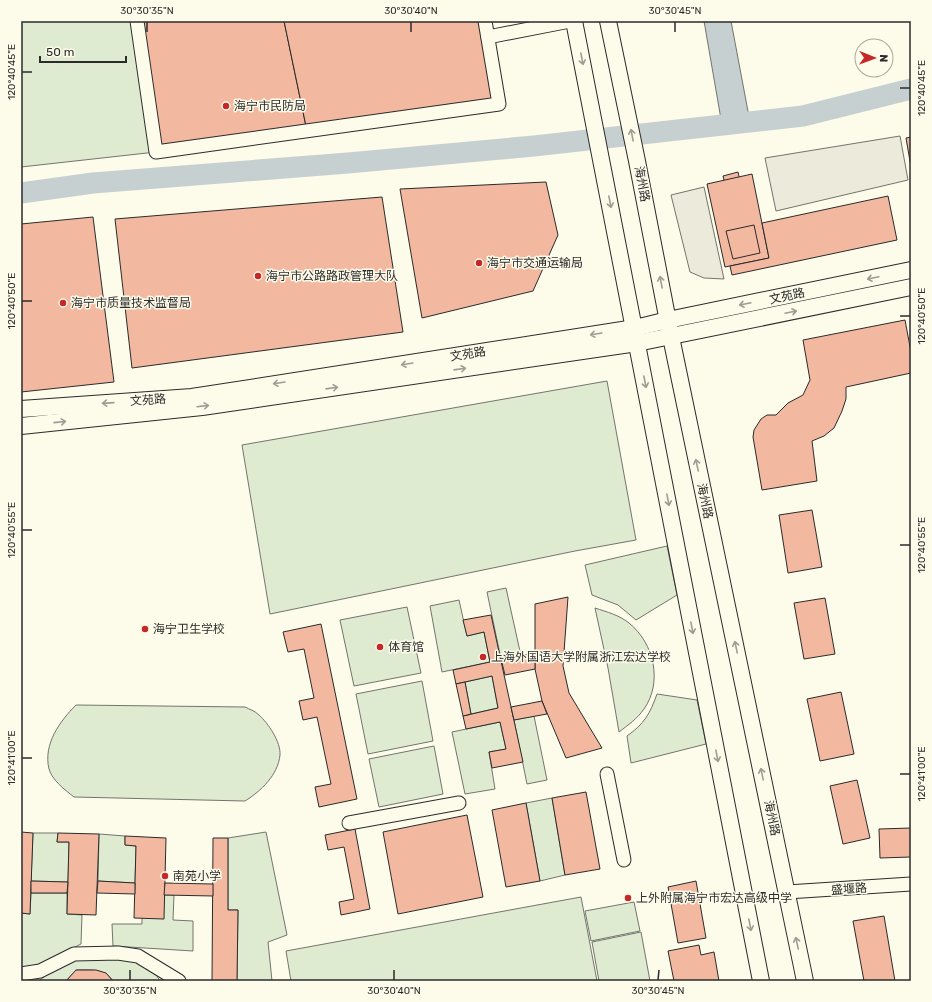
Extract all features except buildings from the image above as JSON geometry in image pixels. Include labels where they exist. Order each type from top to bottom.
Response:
[{"type":"main road","points":[[574,21],[761,981]]},
{"type":"main road","name":"海州路","points":[[608,21],[627,109],[670,337],[805,981]]},
{"type":"main road","name":"文苑路","points":[[21,426],[202,406],[636,336],[668,320],[911,270]]},
{"type":"main road","name":"文苑路","points":[[21,410],[192,397],[636,336],[670,337],[911,287]]},
{"type":"street","points":[[137,21],[156,152],[499,104],[485,21]]},
{"type":"street","points":[[488,37],[570,21]]},
{"type":"street","points":[[607,774],[624,860]]},
{"type":"street","points":[[349,823],[459,802]]},
{"type":"street","name":"盛堰路","points":[[787,892],[911,884]]},
{"type":"street","points":[[21,974],[40,971],[74,954],[118,953],[138,956],[179,981]]},
{"type":"green space","points":[[21,21],[137,21],[156,152],[21,167]]},
{"type":"green space","points":[[607,381],[636,540],[575,551],[270,614],[242,445]]},
{"type":"green space","points":[[667,546],[677,595],[636,620],[618,605],[592,595],[585,565]]},
{"type":"green space","points":[[506,588],[521,656],[501,659],[487,592]]},
{"type":"green space","points":[[459,600],[467,636],[484,632],[490,662],[442,672],[430,606]]},
{"type":"green space","name":"体育馆","points":[[407,607],[421,673],[354,686],[340,620]]},
{"type":"green space","points":[[595,608],[625,620],[638,631],[645,641],[653,663],[653,687],[650,698],[638,716],[619,732],[608,668]]},
{"type":"green space","points":[[492,676],[498,708],[471,714],[465,682]]},
{"type":"green space","points":[[422,681],[433,741],[368,754],[356,694]]},
{"type":"green space","points":[[657,694],[697,700],[706,744],[631,763],[627,736],[646,718]]},
{"type":"green space","points":[[76,705],[245,707],[259,715],[273,733],[280,750],[279,762],[268,782],[245,801],[74,797],[53,777],[49,769],[48,751],[54,734],[64,718]]},
{"type":"green space","points":[[534,716],[547,780],[527,784],[514,720]]},
{"type":"green space","points":[[500,722],[506,749],[489,752],[495,789],[465,794],[452,732]]},
{"type":"green space","points":[[434,746],[443,794],[379,807],[369,759]]},
{"type":"green space","points":[[552,798],[565,875],[540,881],[526,803]]},
{"type":"green space","points":[[266,832],[287,935],[268,942],[272,981],[237,981],[238,910],[228,910],[228,838]]},
{"type":"green space","points":[[33,833],[58,833],[57,842],[69,842],[68,882],[31,881]]},
{"type":"green space","points":[[99,834],[125,836],[125,845],[136,846],[135,883],[98,881]]},
{"type":"green space","points":[[31,893],[67,893],[67,914],[82,915],[81,944],[35,967],[23,967],[21,966],[21,913],[30,914]]},
{"type":"green space","points":[[164,895],[174,895],[173,920],[193,921],[193,951],[113,946],[112,924],[142,924],[142,918]]},
{"type":"green space","points":[[581,897],[597,981],[291,981],[286,951]]},
{"type":"green space","points":[[634,902],[640,931],[591,941],[585,911]]},
{"type":"green space","points":[[641,932],[650,981],[599,981],[592,942]]},
{"type":"green space","points":[[77,958],[131,958],[145,966],[157,976],[160,981],[113,981],[106,974],[101,972],[76,970],[66,981],[39,981],[52,970]]},
{"type":"shaded area","points":[[704,21],[731,21],[750,122],[722,125]]},
{"type":"shaded area","points":[[900,136],[908,180],[776,211],[765,158]]},
{"type":"shaded area","points":[[704,187],[724,279],[704,278],[690,272],[671,195]]},
{"type":"waterway","points":[[21,193],[93,183],[348,163],[534,146],[803,116],[911,89]]},
{"type":"place","name":"海宁市民防局","points":[[226,106]]},
{"type":"place","name":"海宁市交通运输局","points":[[479,263]]},
{"type":"place","name":"海宁市公路路政管理大队","points":[[258,276]]},
{"type":"place","name":"海宁市质量技术监督局","points":[[63,303]]},
{"type":"place","name":"海宁卫生学校","points":[[145,629]]},
{"type":"place","name":"体育馆","points":[[380,647]]},
{"type":"place","name":"上海外国语大学附属浙江宏达学校","points":[[483,657]]},
{"type":"place","name":"南苑小学","points":[[165,876]]},
{"type":"place","name":"上外附属海宁市宏达高级中学","points":[[628,898]]}]
